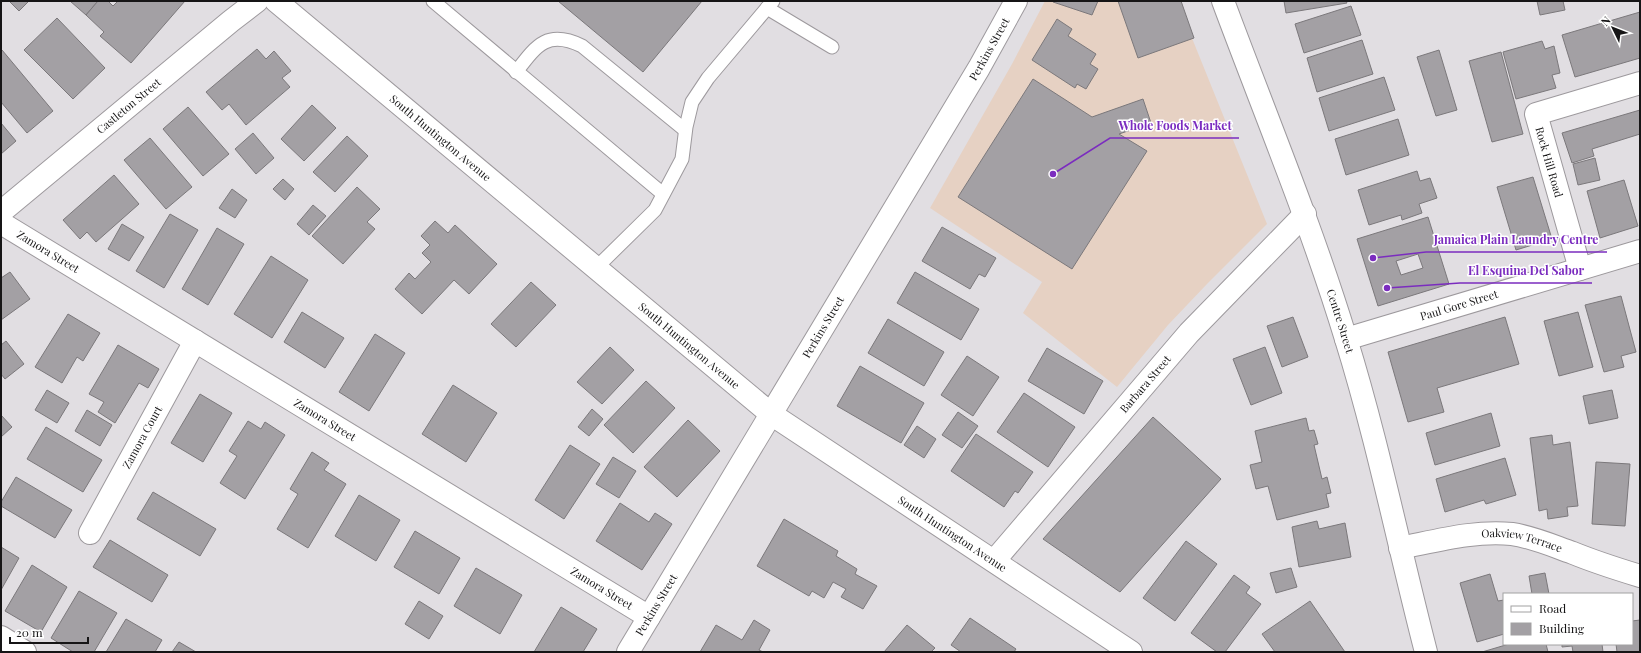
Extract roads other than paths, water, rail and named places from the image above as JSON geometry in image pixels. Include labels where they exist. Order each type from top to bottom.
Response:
[{"type":"street","name":"Castleton Street","points":[[1,212],[257,1]]},
{"type":"street","name":"South Huntington Avenue","points":[[276,1],[771,414],[1131,652]]},
{"type":"street","name":"Perkins Street","points":[[628,652],[979,68],[1016,1]]},
{"type":"street","name":"Centre Street","points":[[1223,1],[1305,214],[1346,339],[1377,450],[1426,652]]},
{"type":"street","name":"Rock Hill Road","points":[[1580,269],[1536,114],[1640,83]]},
{"type":"street","name":"Barbara Street","points":[[994,561],[1189,333],[1305,214]]},
{"type":"street","name":"Zamora Street","points":[[1,223],[649,617]]},
{"type":"street","name":"Paul Gore Street","points":[[1346,339],[1640,251]]},
{"type":"street","name":"Zamora Court","points":[[90,533],[195,341]]},
{"type":"street","name":"Oakview Terrace","points":[[1400,548],[1457,537],[1512,534],[1541,541],[1605,565],[1640,576]]},
{"type":"street","points":[[1,637],[25,652]]},
{"type":"lane","points":[[433,1],[663,194]]},
{"type":"lane","points":[[596,268],[655,210],[682,159],[685,130],[692,102],[708,78],[770,4],[832,47]]},
{"type":"lane","points":[[516,72],[534,50],[544,42],[556,39],[568,40],[582,46],[685,130]]},
{"type":"place","name":"Whole Foods Market","points":[[1053,174]]},
{"type":"place","name":"Jamaica Plain Laundry Centre","points":[[1373,258]]},
{"type":"place","name":"El Esquina Del Sabor","points":[[1387,288]]}]
